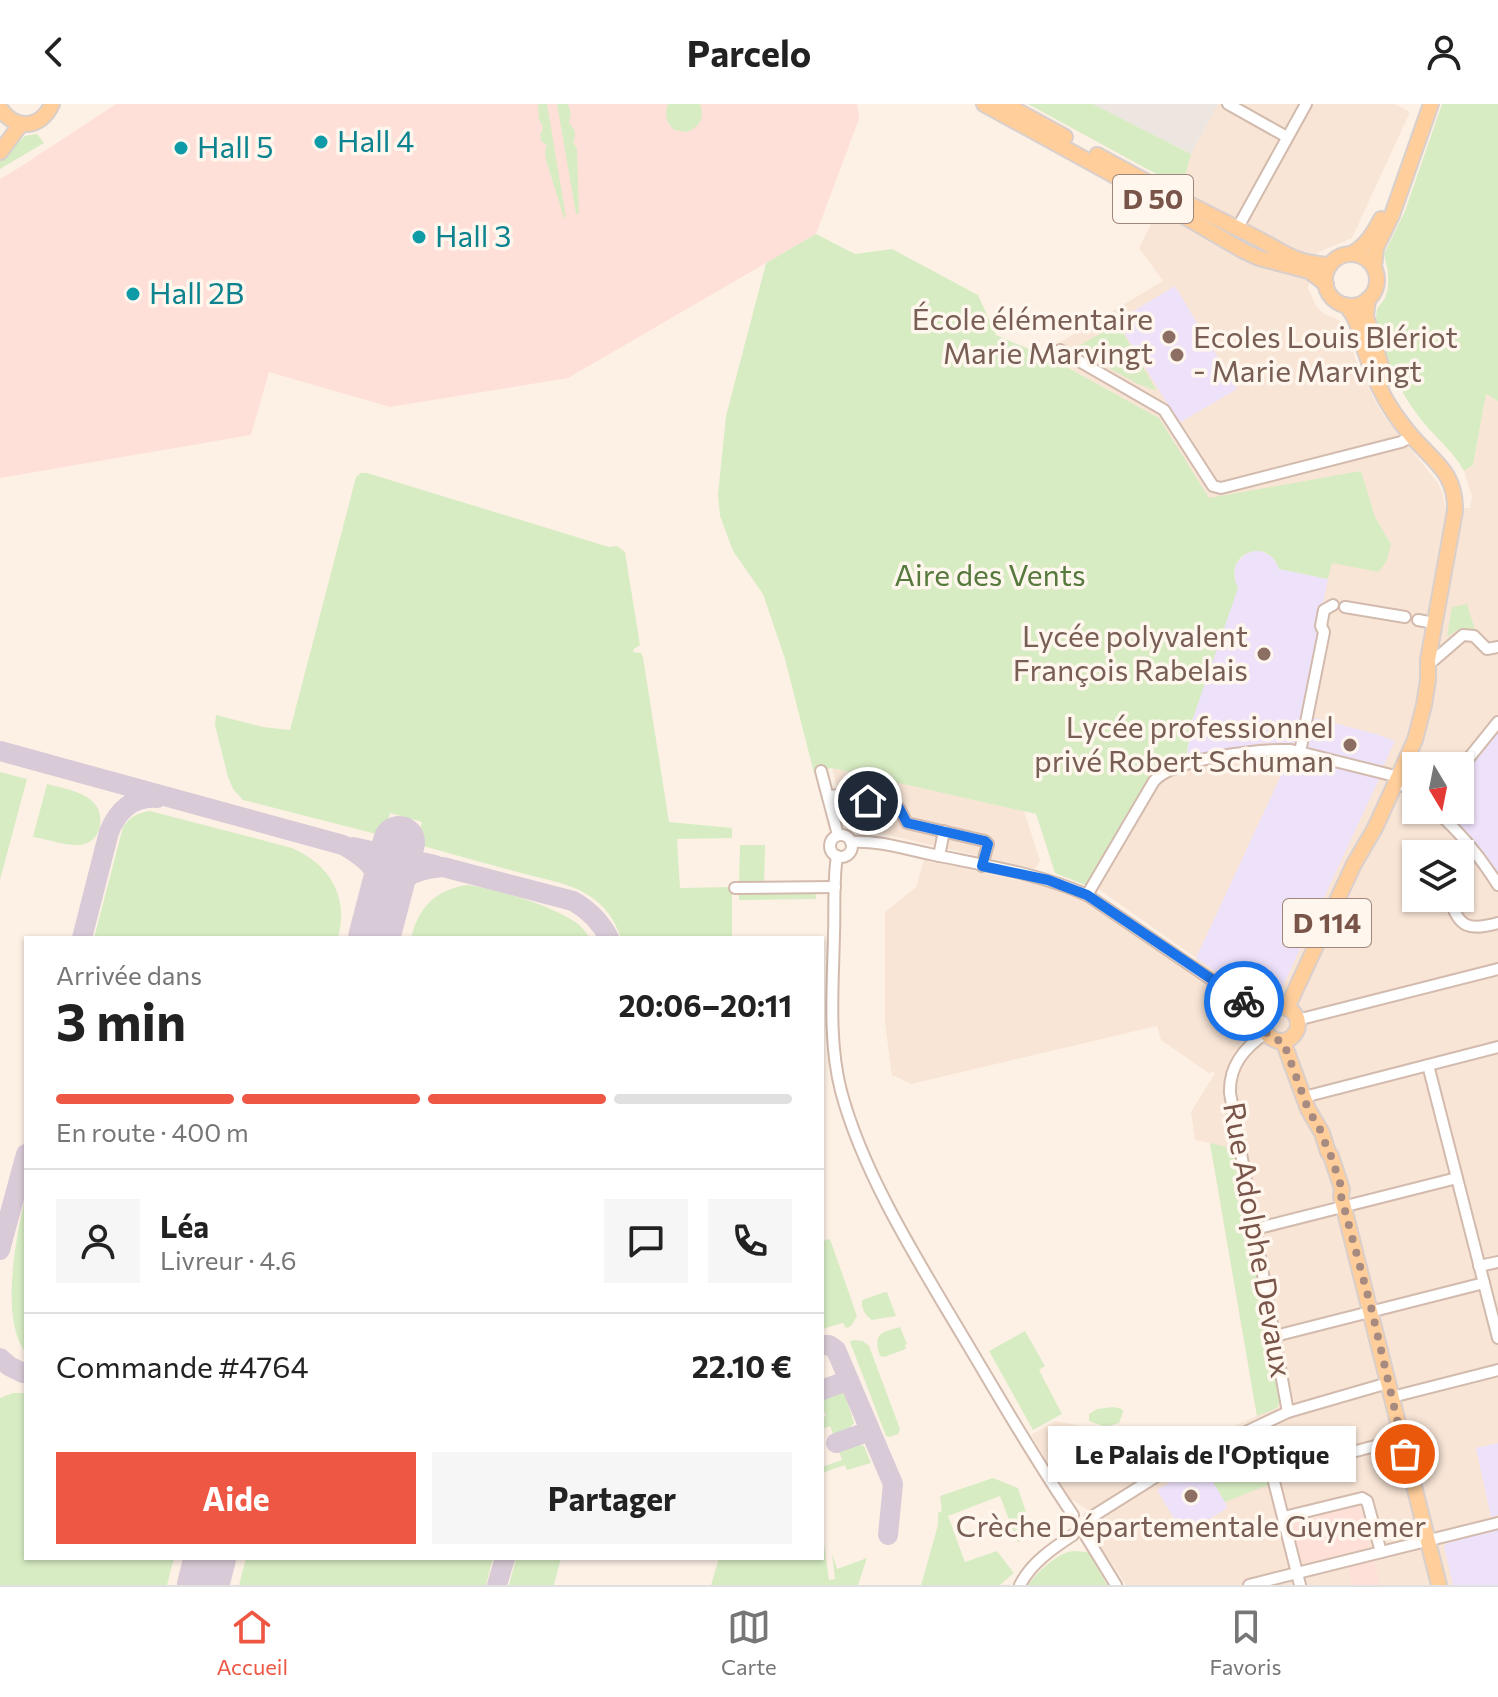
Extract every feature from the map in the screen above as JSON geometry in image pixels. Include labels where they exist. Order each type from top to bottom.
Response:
[{"type":"main road","name":"D 50","points":[[984,104],[1242,250],[1259,258],[1309,271],[1326,284]]},
{"type":"main road","name":"D 50","points":[[1005,104],[1162,192],[1264,241],[1294,259],[1330,265]]},
{"type":"main road","points":[[1351,254],[1368,261],[1376,274],[1376,288],[1368,299],[1358,305],[1346,305],[1335,300],[1327,290],[1327,271],[1337,258],[1362,247],[1379,223],[1424,104]]},
{"type":"main road","points":[[1374,268],[1376,248],[1392,215],[1431,104]]},
{"type":"main road","points":[[2,112],[21,124],[30,124],[39,121],[56,105]]},
{"type":"main road","points":[[0,143],[4,135],[2,112]]},
{"type":"main road","points":[[0,152],[21,124]]},
{"type":"main road","name":"D 114","points":[[1287,1008],[1354,864],[1398,780],[1420,725],[1460,523],[1462,499],[1455,476],[1409,420],[1386,382],[1366,316],[1368,299]]},
{"type":"main road","name":"D 114","points":[[1346,305],[1356,318],[1370,367],[1385,398],[1412,436],[1445,471],[1456,500],[1428,660],[1428,680]]},
{"type":"main road","points":[[1273,1008],[1287,1008],[1297,1020],[1296,1031],[1288,1039],[1276,1041],[1266,1033],[1263,1024],[1265,1016],[1273,1008]]},
{"type":"main road","points":[[1283,1041],[1308,1109],[1322,1133],[1328,1152],[1327,1164],[1336,1191],[1343,1201],[1439,1585]]},
{"type":"street","points":[[1228,104],[1287,137]]},
{"type":"street","points":[[1237,229],[1306,104]]},
{"type":"street","points":[[1060,350],[1164,410],[1213,486],[1221,488],[1401,442],[1412,436]]},
{"type":"street","points":[[1300,752],[1324,632],[1321,626],[1324,610],[1333,605]]},
{"type":"street","points":[[1345,607],[1405,617]]},
{"type":"street","points":[[1418,620],[1434,623]]},
{"type":"street","points":[[1434,660],[1463,635],[1474,636],[1487,649],[1498,647]]},
{"type":"street","points":[[1474,752],[1498,722]]},
{"type":"street","points":[[1087,895],[1157,777],[1164,772],[1224,755],[1280,750],[1300,752],[1398,780],[1402,784]]},
{"type":"street","points":[[821,771],[838,835]]},
{"type":"street","points":[[828,797],[837,795],[899,808],[907,823],[985,841],[988,844],[982,866]]},
{"type":"street","points":[[1449,824],[1481,860],[1498,885]]},
{"type":"street","points":[[939,856],[944,831]]},
{"type":"street","points":[[844,835],[851,842],[851,849],[847,854],[837,856],[831,851],[830,844],[833,838],[844,835]]},
{"type":"street","points":[[851,842],[865,841],[1048,880],[1087,895],[1265,1016]]},
{"type":"street","points":[[837,856],[833,1020],[841,1090],[855,1134],[890,1209],[945,1307],[1043,1472],[1073,1515]]},
{"type":"street","points":[[735,888],[835,887]]},
{"type":"street","points":[[1454,912],[1466,926],[1477,928],[1498,923]]},
{"type":"street","points":[[1297,1020],[1498,969]]},
{"type":"street","name":"Rue Adolphe Devaux","points":[[1266,1033],[1252,1042],[1232,1072],[1230,1093],[1288,1412]]},
{"type":"street","points":[[1304,1097],[1498,1047]]},
{"type":"street","points":[[1428,1065],[1498,1338]]},
{"type":"street","points":[[1255,1229],[1343,1201],[1457,1178]]},
{"type":"street","points":[[1479,1266],[1498,1262]]},
{"type":"street","points":[[1275,1336],[1484,1283]]},
{"type":"street","points":[[1090,1518],[1168,1469],[1288,1412],[1498,1370]]},
{"type":"street","points":[[1260,1426],[1300,1585]]},
{"type":"street","points":[[1272,1473],[1402,1439]]},
{"type":"street","points":[[1284,1517],[1362,1498],[1367,1501],[1381,1552]]},
{"type":"street","points":[[1073,1535],[1068,1523],[1073,1515],[1082,1513],[1090,1518],[1092,1526],[1086,1536]]},
{"type":"street","points":[[1249,1585],[1498,1523]]},
{"type":"street","points":[[1020,1585],[1034,1565],[1073,1535],[1086,1536]]},
{"type":"street","points":[[1086,1536],[1116,1585]]},
{"type":"shaded area","points":[[116,104],[857,104],[859,119],[816,234],[568,378],[390,407],[269,372],[251,435],[0,478],[0,179]]},
{"type":"shaded area","points":[[1093,104],[1218,104],[1191,154]]},
{"type":"shaded area","points":[[1218,104],[1395,104],[1410,112],[1352,238],[1317,253],[1308,288],[1316,306],[1346,328],[1356,361],[1374,399],[1438,483],[1445,507],[1470,508],[1472,496],[1464,471],[1473,465],[1486,394],[1498,401],[1498,1585],[1126,1585],[1099,1544],[1105,1535],[1106,1521],[1067,1497],[1031,1435],[1055,1421],[1125,1434],[1139,1470],[1168,1454],[1257,1416],[1210,1143],[1195,1140],[1191,1112],[1215,1073],[1212,1071],[1210,1074],[1161,1040],[1157,1026],[911,1084],[892,1076],[885,1023],[885,912],[916,887],[924,860],[1054,888],[1073,895],[1098,908],[1191,973],[1196,958],[1097,888],[1161,779],[1190,767],[1186,758],[1192,721],[1332,563],[1391,544],[1375,517],[1361,472],[1209,499],[1159,418],[1042,353],[1163,281],[1139,248],[1151,224],[1182,188],[1191,154]]},
{"type":"shaded area","name":"Ecoles Louis Blériot - Marie Marvingt","points":[[1175,286],[1237,389],[1179,423],[1117,321]]},
{"type":"shaded area","name":"Lycée polyvalent François Rabelais","points":[[1258,550],[1272,556],[1280,569],[1328,579],[1296,743],[1262,743],[1186,758],[1192,721],[1235,581],[1236,564],[1246,553]]},
{"type":"shaded area","name":"Lycée professionnel privé Robert Schuman","points":[[1311,717],[1395,741],[1383,767],[1305,749]]},
{"type":"shaded area","points":[[1498,733],[1498,873],[1474,840],[1457,824],[1474,824],[1474,763]]},
{"type":"shaded area","points":[[1291,754],[1380,777],[1282,988],[1269,985],[1261,995],[1252,997],[1196,958]]},
{"type":"shaded area","points":[[832,768],[1024,811],[1040,861],[1035,869],[852,827],[844,818]]},
{"type":"shaded area","points":[[1498,1443],[1498,1515],[1491,1517],[1476,1448]]},
{"type":"shaded area","name":"Crèche Départementale Guynemer","points":[[1202,1463],[1227,1508],[1184,1535],[1157,1490]]},
{"type":"shaded area","points":[[1357,1506],[1361,1509],[1370,1543],[1367,1548],[1306,1563],[1301,1560],[1293,1528],[1296,1522]]},
{"type":"shaded area","points":[[1498,1529],[1498,1585],[1453,1585],[1444,1547],[1447,1542]]},
{"type":"shaded area","points":[[1374,1561],[1380,1585],[1352,1585],[1348,1567]]},
{"type":"green space","points":[[538,104],[547,104],[564,218],[546,160],[547,145],[541,141],[543,128]]},
{"type":"green space","points":[[557,104],[568,104],[571,113],[569,123],[575,132],[573,142],[577,149],[579,214],[576,214]]},
{"type":"green space","points":[[668,104],[700,104],[700,121],[687,132],[674,130],[666,118]]},
{"type":"green space","points":[[1028,104],[1093,104],[1191,154],[1182,188]]},
{"type":"green space","points":[[1442,104],[1498,104],[1498,401],[1486,394],[1473,465],[1464,471],[1415,411],[1400,387],[1383,346],[1376,317],[1388,288],[1384,254],[1405,211]]},
{"type":"green space","points":[[37,134],[44,143],[0,169],[0,158],[25,136]]},
{"type":"green space","name":"Aire des Vents","points":[[816,234],[855,254],[892,249],[978,295],[996,335],[1054,360],[1159,418],[1209,498],[1361,471],[1375,517],[1391,544],[1387,560],[1379,572],[1332,563],[1328,579],[1279,569],[1273,558],[1265,553],[1256,551],[1240,558],[1234,576],[1238,588],[1192,721],[1186,758],[1159,767],[1150,775],[1085,885],[1055,873],[1036,814],[832,768],[814,773],[785,659],[763,594],[733,551],[720,516],[718,494],[726,416],[766,263]]},
{"type":"green space","points":[[1118,324],[1157,391],[1098,362],[1094,366],[1069,351]]},
{"type":"green space","points":[[367,473],[609,547],[617,546],[625,552],[640,645],[633,652],[641,653],[643,657],[669,822],[732,828],[732,838],[677,839],[680,888],[732,887],[732,936],[620,936],[605,908],[582,891],[415,844],[422,822],[390,813],[384,836],[243,800],[233,789],[215,725],[216,715],[263,727],[290,730],[356,477]]},
{"type":"green space","points":[[1467,604],[1475,630],[1459,629],[1447,637],[1452,607]]},
{"type":"green space","points":[[0,772],[27,779],[0,880]]},
{"type":"green space","points":[[47,784],[84,795],[97,807],[100,826],[92,840],[73,845],[33,837]]},
{"type":"green space","points":[[150,811],[292,848],[305,855],[326,873],[338,896],[341,909],[338,936],[95,936],[123,827],[141,813]]},
{"type":"green space","points":[[740,845],[765,845],[764,886],[739,886]]},
{"type":"green space","points":[[456,887],[479,887],[549,908],[577,924],[588,936],[412,936],[419,917],[430,902]]},
{"type":"green space","points":[[815,890],[816,899],[739,900],[739,892]]},
{"type":"green space","points":[[1210,1143],[1235,1149],[1280,1400],[1277,1408],[1257,1416]]},
{"type":"green space","points":[[24,1204],[24,1350],[13,1321],[12,1278]]},
{"type":"green space","points":[[830,1239],[857,1316],[846,1328],[843,1323],[824,1328],[824,1240]]},
{"type":"green space","points":[[885,1292],[896,1316],[872,1320],[864,1312],[862,1300]]},
{"type":"green space","points":[[900,1327],[906,1349],[880,1356],[877,1343],[880,1335]]},
{"type":"green space","points":[[1025,1331],[1045,1366],[1039,1370],[1062,1414],[1033,1430],[989,1351]]},
{"type":"green space","points":[[863,1341],[869,1346],[900,1429],[898,1434],[886,1436],[850,1342]]},
{"type":"green space","points":[[839,1389],[844,1391],[854,1423],[849,1428],[833,1434],[830,1426],[824,1428],[825,1394]]},
{"type":"green space","points":[[24,1393],[24,1560],[173,1560],[167,1585],[0,1585],[0,1398]]},
{"type":"green space","points":[[1097,1409],[1122,1409],[1119,1423],[1106,1427],[1089,1421],[1089,1414]]},
{"type":"green space","points":[[1249,1442],[1259,1448],[1268,1485],[1225,1502],[1202,1463]]},
{"type":"green space","points":[[856,1444],[864,1446],[871,1463],[847,1470],[845,1465],[824,1472],[824,1466],[842,1460],[839,1451]]},
{"type":"green space","points":[[993,1478],[1018,1488],[1027,1515],[1017,1522],[1024,1532],[1018,1543],[1000,1496],[948,1516],[965,1562],[997,1551],[1014,1573],[1000,1585],[921,1585],[938,1525],[938,1513],[942,1511],[940,1496]]},
{"type":"green space","points":[[824,1544],[829,1580],[835,1579],[832,1553],[837,1569],[867,1558],[858,1585],[711,1585],[718,1560],[824,1560]]},
{"type":"green space","points":[[1073,1551],[1088,1552],[1107,1585],[1028,1585],[1048,1564],[1060,1555]]},
{"type":"green space","points":[[245,1560],[492,1560],[486,1585],[239,1585]]},
{"type":"green space","points":[[515,1560],[560,1560],[554,1585],[509,1585]]},
{"type":"taxiway","points":[[0,751],[343,845],[364,859],[376,874],[381,892],[380,918]]},
{"type":"taxiway","points":[[83,936],[113,824],[127,806],[141,799],[157,798]]},
{"type":"taxiway","points":[[353,847],[435,865]]},
{"type":"taxiway","points":[[383,910],[406,878],[421,871],[443,867],[573,901],[594,916],[608,936]]},
{"type":"taxiway","points":[[0,1250],[24,1161]]},
{"type":"taxiway","points":[[824,1345],[836,1350],[893,1484],[888,1535]]},
{"type":"taxiway","points":[[0,1358],[23,1373]]},
{"type":"taxiway","points":[[824,1389],[849,1380]]},
{"type":"taxiway","points":[[836,1443],[870,1431]]},
{"type":"taxiway","points":[[497,1585],[504,1560]]},
{"type":"runway","points":[[375,936],[399,842]]},
{"type":"runway","points":[[203,1585],[209,1560]]},
{"type":"way so far","points":[[1244,1001],[1265,1016],[1263,1024],[1269,1037],[1283,1041],[1308,1109],[1331,1156],[1342,1189],[1341,1196],[1372,1311],[1405,1454]]},
{"type":"place","name":"Hall 4","points":[[321,142]]},
{"type":"place","name":"Hall 5","points":[[181,148]]},
{"type":"place","name":"Hall 3","points":[[419,237]]},
{"type":"place","name":"Hall 2B","points":[[133,294]]},
{"type":"place","name":"École élémentaire Marie Marvingt","points":[[1169,337]]},
{"type":"place","name":"Ecoles Louis Blériot - Marie Marvingt","points":[[1177,355]]},
{"type":"place","name":"Lycée polyvalent François Rabelais","points":[[1264,654]]},
{"type":"place","name":"Lycée professionnel privé Robert Schuman","points":[[1350,745]]},
{"type":"place","name":"Le Palais de l'Optique","points":[[1405,1454]]},
{"type":"place","name":"Crèche Départementale Guynemer","points":[[1191,1496]]},
{"type":"route","points":[[868,801],[899,808],[907,823],[985,841],[988,844],[982,866],[1048,880],[1087,895],[1244,1001]]}]
